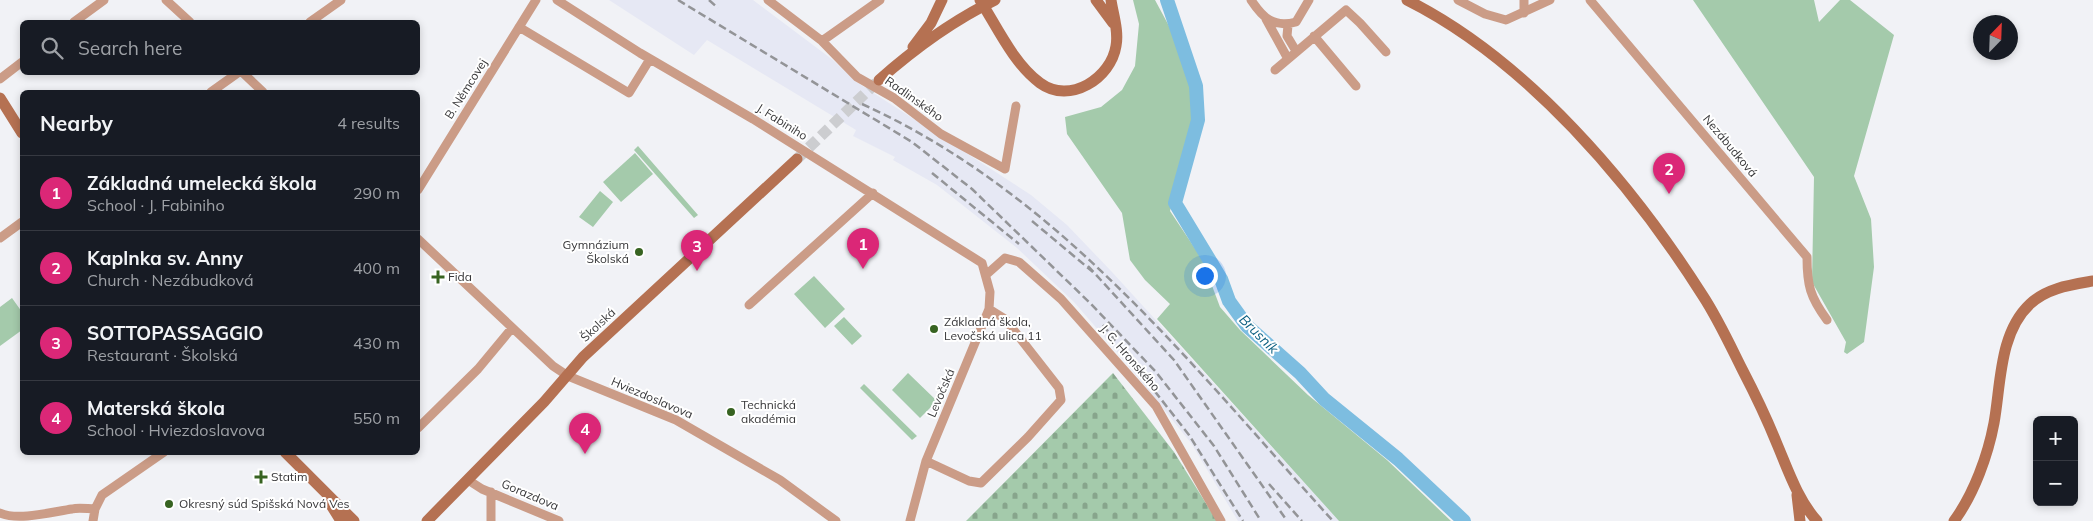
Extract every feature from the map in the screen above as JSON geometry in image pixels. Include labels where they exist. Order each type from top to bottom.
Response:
[{"type":"main road","points":[[904,58],[931,23],[942,0]]},
{"type":"main road","points":[[980,0],[1026,72],[1042,85],[1054,89],[1072,90],[1089,84],[1106,70],[1116,47],[1111,0]]},
{"type":"main road","points":[[879,80],[904,58],[953,23],[995,0]]},
{"type":"main road","points":[[1096,0],[1114,24]]},
{"type":"main road","points":[[1407,0],[1472,38],[1521,78],[1585,143],[1644,214],[1704,297],[1760,404],[1796,488],[1817,521]]},
{"type":"main road","points":[[0,98],[20,129]]},
{"type":"main road","name":"Školská","points":[[427,521],[568,376],[582,357],[798,159]]},
{"type":"main road","points":[[1954,521],[1971,491],[1990,440],[2007,346],[2019,318],[2030,304],[2046,293],[2062,287],[2093,281]]},
{"type":"main road","points":[[288,455],[354,521]]},
{"type":"main road","points":[[319,487],[341,521]]},
{"type":"main road","points":[[1796,488],[1800,521]]},
{"type":"street","points":[[77,20],[104,0]]},
{"type":"street","points":[[166,0],[188,20]]},
{"type":"street","points":[[313,20],[341,0]]},
{"type":"street","name":"B. Němcovej","points":[[420,187],[536,0]]},
{"type":"street","name":"J. Fabiniho","points":[[557,0],[650,59],[753,118],[970,254],[982,263],[987,274]]},
{"type":"street","name":"Radlinského","points":[[768,0],[822,41],[857,77],[894,98],[941,134],[1005,169],[1016,106]]},
{"type":"street","points":[[822,41],[880,0]]},
{"type":"street","points":[[1266,18],[1284,26],[1296,22],[1309,0]]},
{"type":"street","points":[[1458,0],[1497,19],[1506,20],[1550,0]]},
{"type":"street","points":[[1524,0],[1524,13]]},
{"type":"street","name":"Nezábudková","points":[[1590,0],[1807,257],[1808,286],[1811,296],[1827,320]]},
{"type":"street","points":[[1252,1],[1266,18],[1288,59]]},
{"type":"street","points":[[1275,70],[1346,10],[1386,52]]},
{"type":"street","points":[[1288,25],[1287,36],[1296,52]]},
{"type":"street","points":[[519,27],[629,93],[650,59]]},
{"type":"street","points":[[1314,36],[1356,86]]},
{"type":"street","points":[[0,79],[20,64]]},
{"type":"street","points":[[214,90],[236,75]]},
{"type":"street","points":[[244,75],[261,90]]},
{"type":"street","points":[[749,306],[873,193]]},
{"type":"street","points":[[0,238],[20,223]]},
{"type":"street","name":"Hviezdoslavova","points":[[420,240],[552,366],[568,376],[676,420],[780,480],[836,521]]},
{"type":"street","name":"J. C. Hronského","points":[[987,274],[1005,258],[1019,262],[1061,299],[1156,406],[1221,521]]},
{"type":"street","name":"Levočská","points":[[910,521],[926,461],[989,309],[990,292],[987,274]]},
{"type":"street","points":[[926,461],[969,481],[981,484],[1028,438],[1061,400],[1059,388],[1005,319],[989,309]]},
{"type":"street","points":[[420,426],[478,370],[512,328]]},
{"type":"street","points":[[92,520],[102,494],[160,455]]},
{"type":"street","name":"Gorazdova","points":[[468,480],[559,521]]},
{"type":"street","name":"Gorazdova","points":[[491,492],[491,521]]},
{"type":"street","points":[[0,514],[4,517],[29,520],[72,508],[95,509]]},
{"type":"shaded area","points":[[609,0],[753,0],[833,60],[855,81],[1031,195],[1067,225],[1112,272],[1339,521],[1238,521],[1191,443],[1119,354],[1074,302],[1017,248],[937,185],[893,160],[895,157],[853,136],[856,130],[707,40],[694,55]]},
{"type":"green space","points":[[1133,0],[1155,0],[1176,39],[1197,111],[1170,211],[1202,259],[1220,307],[1240,330],[1308,395],[1387,460],[1451,521],[1339,521],[1157,319],[1170,304],[1145,280],[1130,260],[1122,213],[1067,134],[1065,117],[1101,107],[1122,90],[1135,66],[1139,24]]},
{"type":"green space","points":[[1693,0],[1814,0],[1819,22],[1840,0],[1850,0],[1894,35],[1854,176],[1871,219],[1874,267],[1864,342],[1847,354],[1844,352],[1846,342],[1812,282],[1814,177]]},
{"type":"green space","points":[[638,146],[698,215],[694,218],[634,150]]},
{"type":"green space","points":[[635,153],[653,174],[621,202],[603,182]]},
{"type":"green space","points":[[600,191],[613,202],[593,227],[579,217]]},
{"type":"green space","points":[[814,276],[845,309],[825,328],[794,294]]},
{"type":"green space","points":[[12,298],[20,309],[20,331],[0,346],[0,307]]},
{"type":"green space","points":[[844,317],[862,336],[852,345],[834,326]]},
{"type":"green space","points":[[908,373],[937,401],[920,418],[892,390]]},
{"type":"green space","points":[[1113,373],[1174,452],[1217,521],[966,521]]},
{"type":"green space","points":[[864,384],[917,436],[912,440],[860,388]]},
{"type":"waterway","name":"Brusník","points":[[1167,0],[1196,86],[1198,120],[1175,203],[1221,279],[1229,301],[1247,326],[1300,373],[1324,399],[1398,459],[1464,521]]},
{"type":"tunnel","points":[[797,159],[879,80]]},
{"type":"railway","points":[[678,0],[912,142],[972,189],[1090,303],[1156,372],[1214,446],[1261,521]]},
{"type":"railway","points":[[709,0],[718,8]]},
{"type":"railway","points":[[862,104],[933,141],[999,185],[1060,234],[1118,287],[1173,344],[1333,521]]},
{"type":"railway","points":[[932,173],[1019,244]]},
{"type":"railway","points":[[1032,221],[1093,272]]},
{"type":"railway","points":[[1088,266],[1174,360],[1285,518]]},
{"type":"railway","points":[[1103,325],[1189,435],[1243,521]]},
{"type":"railway","points":[[1269,484],[1302,521]]},
{"type":"place","name":"Kaplnka sv. Anny","points":[[1669,194]]},
{"type":"place","name":"Gymnázium Školská","points":[[639,252]]},
{"type":"place","name":"Základná umelecká škola","points":[[863,269]]},
{"type":"place","name":"SOTTOPASSAGGIO","points":[[697,271]]},
{"type":"place","name":"Fida","points":[[438,277]]},
{"type":"place","name":"Základná škola, Levočská ulica 11","points":[[934,329]]},
{"type":"place","name":"Technická akadémia","points":[[731,412]]},
{"type":"place","name":"Materská škola","points":[[585,454]]},
{"type":"place","name":"Statim","points":[[261,477]]},
{"type":"place","name":"Okresný súd Spišská Nová Ves","points":[[169,504]]}]
